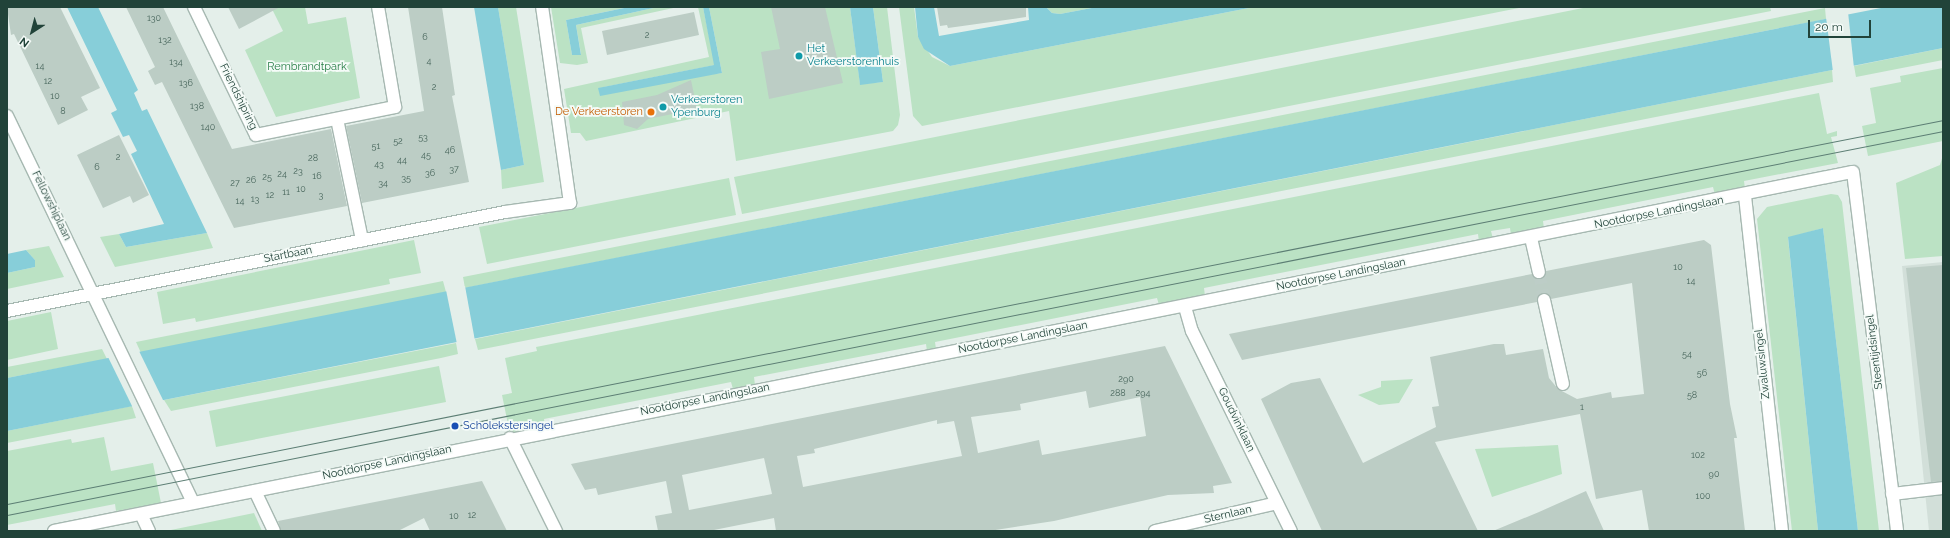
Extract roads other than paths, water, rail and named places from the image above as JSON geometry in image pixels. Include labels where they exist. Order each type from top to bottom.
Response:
[{"type":"street","name":"Friendshipring","points":[[194,7],[256,135],[395,107],[378,7]]},
{"type":"street","name":"Startbaan","points":[[7,311],[94,295],[362,240],[570,203],[542,7]]},
{"type":"street","name":"Fellowshiplaan","points":[[7,116],[94,295]]},
{"type":"street","points":[[337,119],[362,240]]},
{"type":"street","name":"Nootdorpse Landingslaan","points":[[54,531],[510,438],[1185,307],[1745,196],[1853,172]]},
{"type":"street","name":"Steentijdsingel","points":[[1853,172],[1897,531]]},
{"type":"street","name":"Zwaluwsingel","points":[[1745,196],[1782,531]]},
{"type":"street","points":[[1531,238],[1539,272]]},
{"type":"street","points":[[94,295],[164,438],[193,503]]},
{"type":"street","points":[[1544,300],[1563,384]]},
{"type":"street","name":"Goudvinklaan","points":[[1185,307],[1192,331],[1291,531]]},
{"type":"street","points":[[510,438],[556,531]]},
{"type":"street","points":[[1892,494],[1943,488]]},
{"type":"street","points":[[255,491],[274,531]]},
{"type":"street","name":"Sternlaan","points":[[1155,531],[1277,503]]},
{"type":"street","points":[[141,514],[150,531]]},
{"type":"water","points":[[67,7],[98,7],[138,90],[134,93],[142,111],[147,109],[207,233],[126,247],[119,234],[164,224],[131,154],[137,151],[129,135],[123,137],[111,113],[117,110]]},
{"type":"water","points":[[474,7],[498,7],[524,165],[501,170]]},
{"type":"water","points":[[629,7],[658,7],[576,25],[581,55],[572,55],[566,20]]},
{"type":"water","points":[[703,7],[709,7],[722,73],[600,96],[598,88],[714,65]]},
{"type":"water","points":[[850,7],[873,7],[883,82],[860,85]]},
{"type":"water","points":[[915,7],[934,7],[939,36],[1029,20],[1028,7],[1046,7],[1052,13],[1060,14],[1097,7],[1254,7],[950,66],[924,49],[918,37]]},
{"type":"water","points":[[1886,7],[1943,7],[1943,48],[7,431],[7,378]]},
{"type":"water","points":[[1823,228],[1858,531],[1818,531],[1788,237]]},
{"type":"water","points":[[26,250],[35,260],[35,267],[7,273],[7,254]]},
{"type":"tunnel","points":[[1539,272],[1544,300]]},
{"type":"tram line","points":[[7,504],[1943,120]]},
{"type":"tram line","points":[[7,515],[1943,131]]},
{"type":"place","name":"Het Verkeerstorenhuis","points":[[799,56]]},
{"type":"place","name":"Verkeerstoren Ypenburg","points":[[663,107]]},
{"type":"place","name":"De Verkeerstoren","points":[[651,112]]},
{"type":"place","name":"Scholekstersingel","points":[[455,426]]},
{"type":"park label","name":"Rembrandtpark","points":[[307,67]]}]
